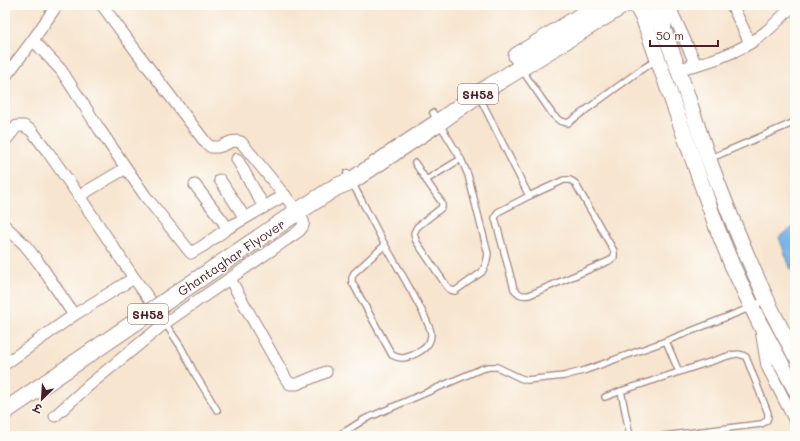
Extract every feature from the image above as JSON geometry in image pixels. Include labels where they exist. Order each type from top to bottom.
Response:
[{"type":"main road","name":"SH58","points":[[436,117],[471,85],[599,5]]},
{"type":"main road","name":"SH58","points":[[294,214],[436,117],[478,94],[623,5]]},
{"type":"main road","points":[[636,5],[644,20],[717,228],[732,265],[795,389]]},
{"type":"main road","points":[[653,5],[663,26],[734,226],[766,299],[795,354]]},
{"type":"main road","points":[[663,5],[663,26]]},
{"type":"main road","name":"Ghantaghar Flyover","points":[[5,411],[294,214]]},
{"type":"street","points":[[5,77],[57,5]]},
{"type":"street","points":[[55,416],[88,386],[166,323],[300,230],[303,225],[303,221],[294,214],[285,196],[241,142],[231,142],[219,147],[211,147],[206,143],[102,5]]},
{"type":"street","points":[[669,5],[696,65]]},
{"type":"street","points":[[732,5],[750,43]]},
{"type":"street","points":[[678,69],[696,65],[736,51],[761,37],[778,22],[793,5]]},
{"type":"street","points":[[33,40],[61,70],[146,197],[191,253],[228,228],[285,196]]},
{"type":"street","points":[[5,141],[17,126],[24,126],[32,131],[79,196],[166,323]]},
{"type":"street","points":[[237,159],[264,207]]},
{"type":"street","points":[[79,196],[126,168]]},
{"type":"street","points":[[220,180],[245,218]]},
{"type":"street","points":[[195,185],[228,228]]},
{"type":"street","points":[[5,226],[25,245],[39,263],[74,315]]},
{"type":"street","points":[[5,364],[74,315],[134,278]]},
{"type":"street","points":[[230,279],[290,384],[296,384],[326,372]]},
{"type":"street","points":[[760,322],[767,366],[795,421]]},
{"type":"lane","points":[[520,68],[553,115],[560,121],[568,123],[642,69],[658,60]]},
{"type":"lane","points":[[478,94],[529,196]]},
{"type":"lane","points":[[415,163],[442,203],[442,207],[440,209],[417,227],[414,233],[416,241],[448,288],[455,291],[482,272],[486,264],[488,254],[468,175],[461,159],[436,117]]},
{"type":"lane","points":[[709,159],[795,122]]},
{"type":"lane","points":[[426,180],[461,159]]},
{"type":"lane","points":[[345,180],[385,245],[419,304],[431,330],[430,341],[427,346],[423,350],[406,358],[400,358],[392,355],[352,282],[354,273],[385,245]]},
{"type":"lane","points":[[564,180],[570,180],[575,183],[614,250],[614,257],[609,261],[529,295],[523,296],[518,294],[514,289],[495,218],[498,212],[529,196],[564,180]]},
{"type":"lane","points":[[337,436],[365,419],[481,369],[497,367],[527,380],[564,376],[586,370],[666,341],[752,307],[766,299]]},
{"type":"lane","points":[[166,323],[217,410]]},
{"type":"lane","points":[[666,341],[679,372]]},
{"type":"lane","points":[[605,397],[621,390],[731,355],[742,354],[746,358],[768,413],[768,419],[766,422],[761,424],[663,436]]},
{"type":"lane","points":[[621,390],[630,436]]},
{"type":"water","points":[[795,226],[795,272],[791,270],[779,237]]}]
